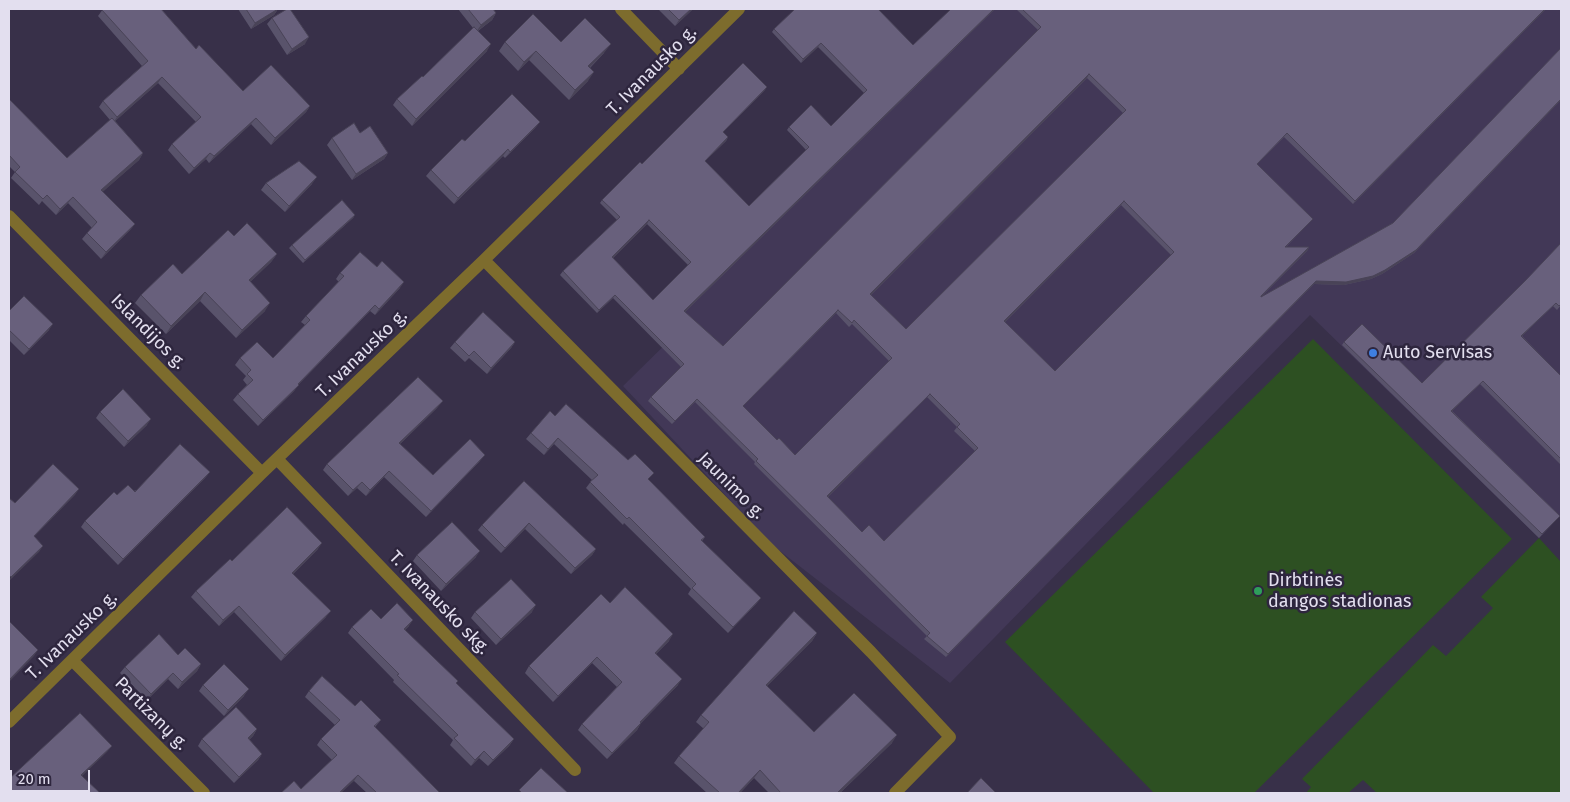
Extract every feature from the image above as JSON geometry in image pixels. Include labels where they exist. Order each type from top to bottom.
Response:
[{"type":"street","points":[[621,9],[679,69]]},
{"type":"street","name":"T. Ivanausko g.","points":[[9,722],[739,9]]},
{"type":"street","name":"Islandijos g.","points":[[9,216],[262,474]]},
{"type":"street","name":"Jaunimo g.","points":[[484,260],[871,652],[950,737],[894,793]]},
{"type":"street","name":"T. Ivanausko skg.","points":[[278,460],[575,770]]},
{"type":"street","name":"Partizanų g.","points":[[72,660],[204,793]]},
{"type":"shaded area","points":[[952,9],[1561,9],[1561,515],[1539,538],[1310,315],[950,683],[771,544],[623,386],[685,325],[680,317]]},
{"type":"green space","name":"Dirbtinės dangos stadionas","points":[[1313,339],[1512,539],[1254,793],[1154,793],[1005,642]]},
{"type":"green space","points":[[1539,538],[1561,562],[1561,793],[1377,793],[1363,780],[1348,793],[1306,793],[1311,787],[1302,779],[1433,645],[1446,656],[1493,608],[1481,597]]},
{"type":"building","points":[[161,9],[196,49],[199,45],[243,91],[271,65],[310,106],[275,138],[256,118],[214,156],[210,153],[194,168],[172,144],[201,117],[162,77],[117,117],[103,101],[148,61],[102,10]]},
{"type":"building","points":[[246,9],[278,9],[255,23]]},
{"type":"building","points":[[290,9],[309,37],[292,49],[272,18]]},
{"type":"building","points":[[468,9],[493,9],[496,13],[481,25]]},
{"type":"building","points":[[668,9],[691,9],[679,20]]},
{"type":"building","points":[[795,9],[878,9],[913,45],[951,9],[994,9],[684,311],[723,346],[1041,27],[1022,9],[1545,9],[1355,201],[1287,133],[1257,164],[1313,219],[1285,247],[1309,247],[1261,297],[1393,223],[1561,48],[1561,99],[1416,250],[1373,276],[1346,282],[1316,281],[948,654],[927,636],[930,633],[756,461],[758,459],[697,399],[675,421],[651,397],[684,364],[615,295],[599,310],[563,271],[620,217],[602,200],[640,162],[642,164],[743,63],[767,87],[723,132],[728,137],[705,161],[749,206],[809,147],[789,127],[811,105],[831,126],[867,90],[821,43],[803,59],[774,29]],"holes":[[[1089,74],[1126,110],[906,329],[870,294]],[[1124,201],[1174,252],[1055,371],[1004,321]],[[649,220],[691,262],[653,300],[612,257]],[[838,310],[852,323],[854,320],[892,358],[795,455],[779,438],[777,440],[743,406]],[[930,394],[960,424],[957,427],[978,448],[884,541],[869,525],[862,532],[827,496]]]},
{"type":"building","points":[[533,14],[561,42],[585,18],[611,44],[588,66],[594,72],[575,90],[536,51],[524,62],[505,42]]},
{"type":"building","points":[[474,27],[491,44],[416,119],[397,99],[423,77]]},
{"type":"building","points":[[512,94],[540,122],[510,152],[508,149],[458,198],[431,170],[462,139],[465,141]]},
{"type":"building","points":[[9,99],[67,158],[112,118],[143,153],[101,190],[135,224],[106,252],[87,233],[97,222],[73,197],[60,209],[47,195],[43,199],[15,172],[20,167],[9,155]]},
{"type":"building","points":[[354,123],[360,133],[370,126],[388,153],[356,174],[332,138]]},
{"type":"building","points":[[299,161],[317,177],[289,206],[266,183]]},
{"type":"building","points":[[342,200],[355,215],[305,260],[292,245]]},
{"type":"building","points":[[247,223],[277,254],[249,280],[270,303],[242,330],[205,292],[171,326],[141,295],[173,264],[182,274],[228,230],[234,236]]},
{"type":"building","points":[[1561,243],[1561,304],[1559,306],[1556,303],[1521,336],[1561,376],[1561,459],[1483,381],[1451,411],[1560,516],[1542,534],[1344,342],[1362,324],[1422,383]]},
{"type":"building","points":[[360,252],[377,267],[382,261],[404,282],[379,309],[375,305],[263,420],[238,394],[253,380],[247,374],[251,370],[240,358],[257,342],[273,358],[310,320],[306,316],[344,276],[340,273]]},
{"type":"building","points":[[24,296],[53,324],[29,349],[9,330],[9,311]]},
{"type":"building","points":[[483,312],[515,342],[491,368],[474,351],[469,356],[455,342]]},
{"type":"building","points":[[418,377],[443,401],[399,443],[433,475],[470,439],[485,455],[431,511],[389,471],[370,490],[362,482],[353,490],[327,464]]},
{"type":"building","points":[[123,389],[151,419],[128,441],[100,412]]},
{"type":"building","points":[[566,404],[628,460],[635,454],[654,473],[648,479],[705,537],[701,540],[761,598],[733,627],[692,588],[696,584],[629,517],[627,519],[590,482],[598,475],[558,438],[548,449],[531,433],[550,411],[555,416]]},
{"type":"building","points":[[180,444],[210,472],[123,559],[85,521],[114,492],[117,495],[128,485],[135,492]]},
{"type":"building","points":[[53,464],[79,489],[34,536],[43,546],[11,577],[9,575],[9,498],[15,503]]},
{"type":"building","points":[[524,481],[596,549],[575,568],[529,523],[505,548],[482,525]]},
{"type":"building","points":[[287,507],[322,543],[292,573],[331,611],[285,655],[239,606],[223,620],[196,591],[230,559],[232,561]]},
{"type":"building","points":[[452,522],[480,551],[446,584],[417,555]]},
{"type":"building","points":[[511,579],[536,605],[501,639],[475,612]]},
{"type":"building","points":[[625,587],[673,634],[655,653],[682,679],[612,753],[582,724],[622,682],[597,657],[558,696],[529,666],[601,594],[610,603]]},
{"type":"building","points":[[397,603],[413,620],[404,629],[514,739],[493,760],[484,751],[475,760],[454,738],[458,735],[397,675],[399,674],[352,627],[371,609],[381,619]]},
{"type":"building","points":[[794,611],[817,633],[766,685],[814,732],[854,693],[897,735],[837,793],[781,793],[760,770],[738,793],[720,793],[679,756],[709,722],[701,715]]},
{"type":"building","points":[[9,621],[38,650],[9,680]]},
{"type":"building","points":[[159,634],[178,655],[185,648],[201,664],[182,682],[173,673],[151,694],[125,667]]},
{"type":"building","points":[[224,664],[249,689],[228,710],[203,685]]},
{"type":"building","points":[[322,676],[355,706],[361,700],[381,720],[374,726],[440,793],[377,793],[358,775],[339,793],[281,793],[294,781],[301,789],[337,755],[321,739],[340,720],[309,691]]},
{"type":"building","points":[[236,707],[257,729],[248,738],[262,754],[239,777],[202,739]]},
{"type":"building","points":[[80,713],[112,746],[81,775],[100,793],[9,793],[9,779]]},
{"type":"building","points":[[541,768],[568,793],[522,793],[519,790]]},
{"type":"building","points":[[981,778],[996,793],[967,793]]},
{"type":"place","name":"Auto Servisas","points":[[1373,353]]},
{"type":"place","name":"Dirbtinės dangos stadionas","points":[[1258,591]]}]
